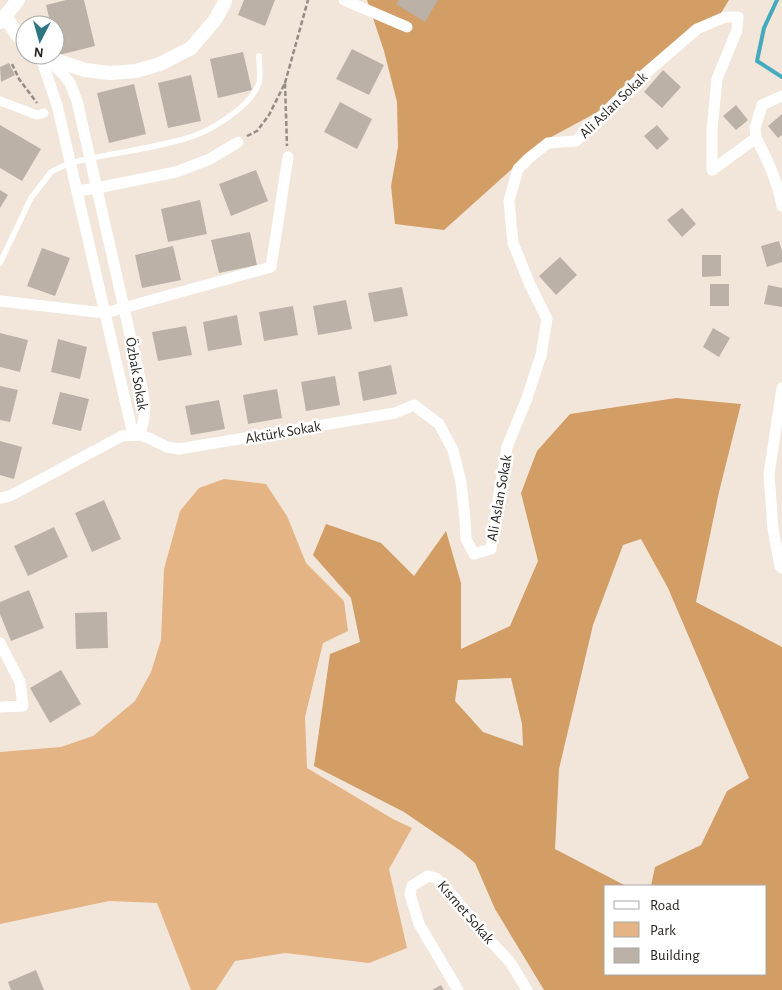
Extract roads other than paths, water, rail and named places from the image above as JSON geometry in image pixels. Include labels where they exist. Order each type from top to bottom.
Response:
[{"type":"street","points":[[15,33],[2,19],[18,0]]},
{"type":"street","points":[[65,63],[85,70],[110,73],[136,71],[160,64],[191,48],[216,20],[225,0]]},
{"type":"street","points":[[344,0],[407,28]]},
{"type":"street","name":"Ali Aslan Sokak","points":[[474,554],[491,548],[507,447],[527,398],[541,355],[547,319],[530,285],[513,243],[509,201],[518,169],[548,143],[576,142],[639,79],[697,30],[725,17],[738,17],[737,30],[716,79],[712,130],[712,170],[756,138]]},
{"type":"street","name":"Özbak Sokak","points":[[46,65],[57,105],[131,426],[140,435],[146,412],[143,392],[77,101],[70,83],[54,65]]},
{"type":"street","points":[[782,96],[762,105],[755,128],[756,138],[768,160],[782,206]]},
{"type":"street","points":[[0,101],[37,115],[44,113]]},
{"type":"street","points":[[77,191],[176,172],[210,159],[238,142]]},
{"type":"street","points":[[0,301],[105,314],[270,267],[288,157]]},
{"type":"street","points":[[782,388],[769,474],[773,528],[780,566],[782,568]]},
{"type":"street","name":"Aktürk Sokak","points":[[140,435],[167,447],[179,449],[395,413],[414,406],[439,424],[453,450],[461,482],[466,539],[474,554]]},
{"type":"street","points":[[0,498],[10,496],[122,436],[140,435]]},
{"type":"street","points":[[0,643],[20,682],[23,706],[0,706]]},
{"type":"street","name":"Kısmet Sokak","points":[[458,990],[419,924],[410,894],[412,886],[428,876],[436,878],[454,897],[510,962],[527,990]]},
{"type":"lane","points":[[0,263],[31,198],[51,172],[70,163],[90,158],[186,139],[214,126],[238,110],[252,97],[260,82],[259,56]]},
{"type":"waterway","points":[[777,0],[764,28],[757,61],[782,77]]}]
